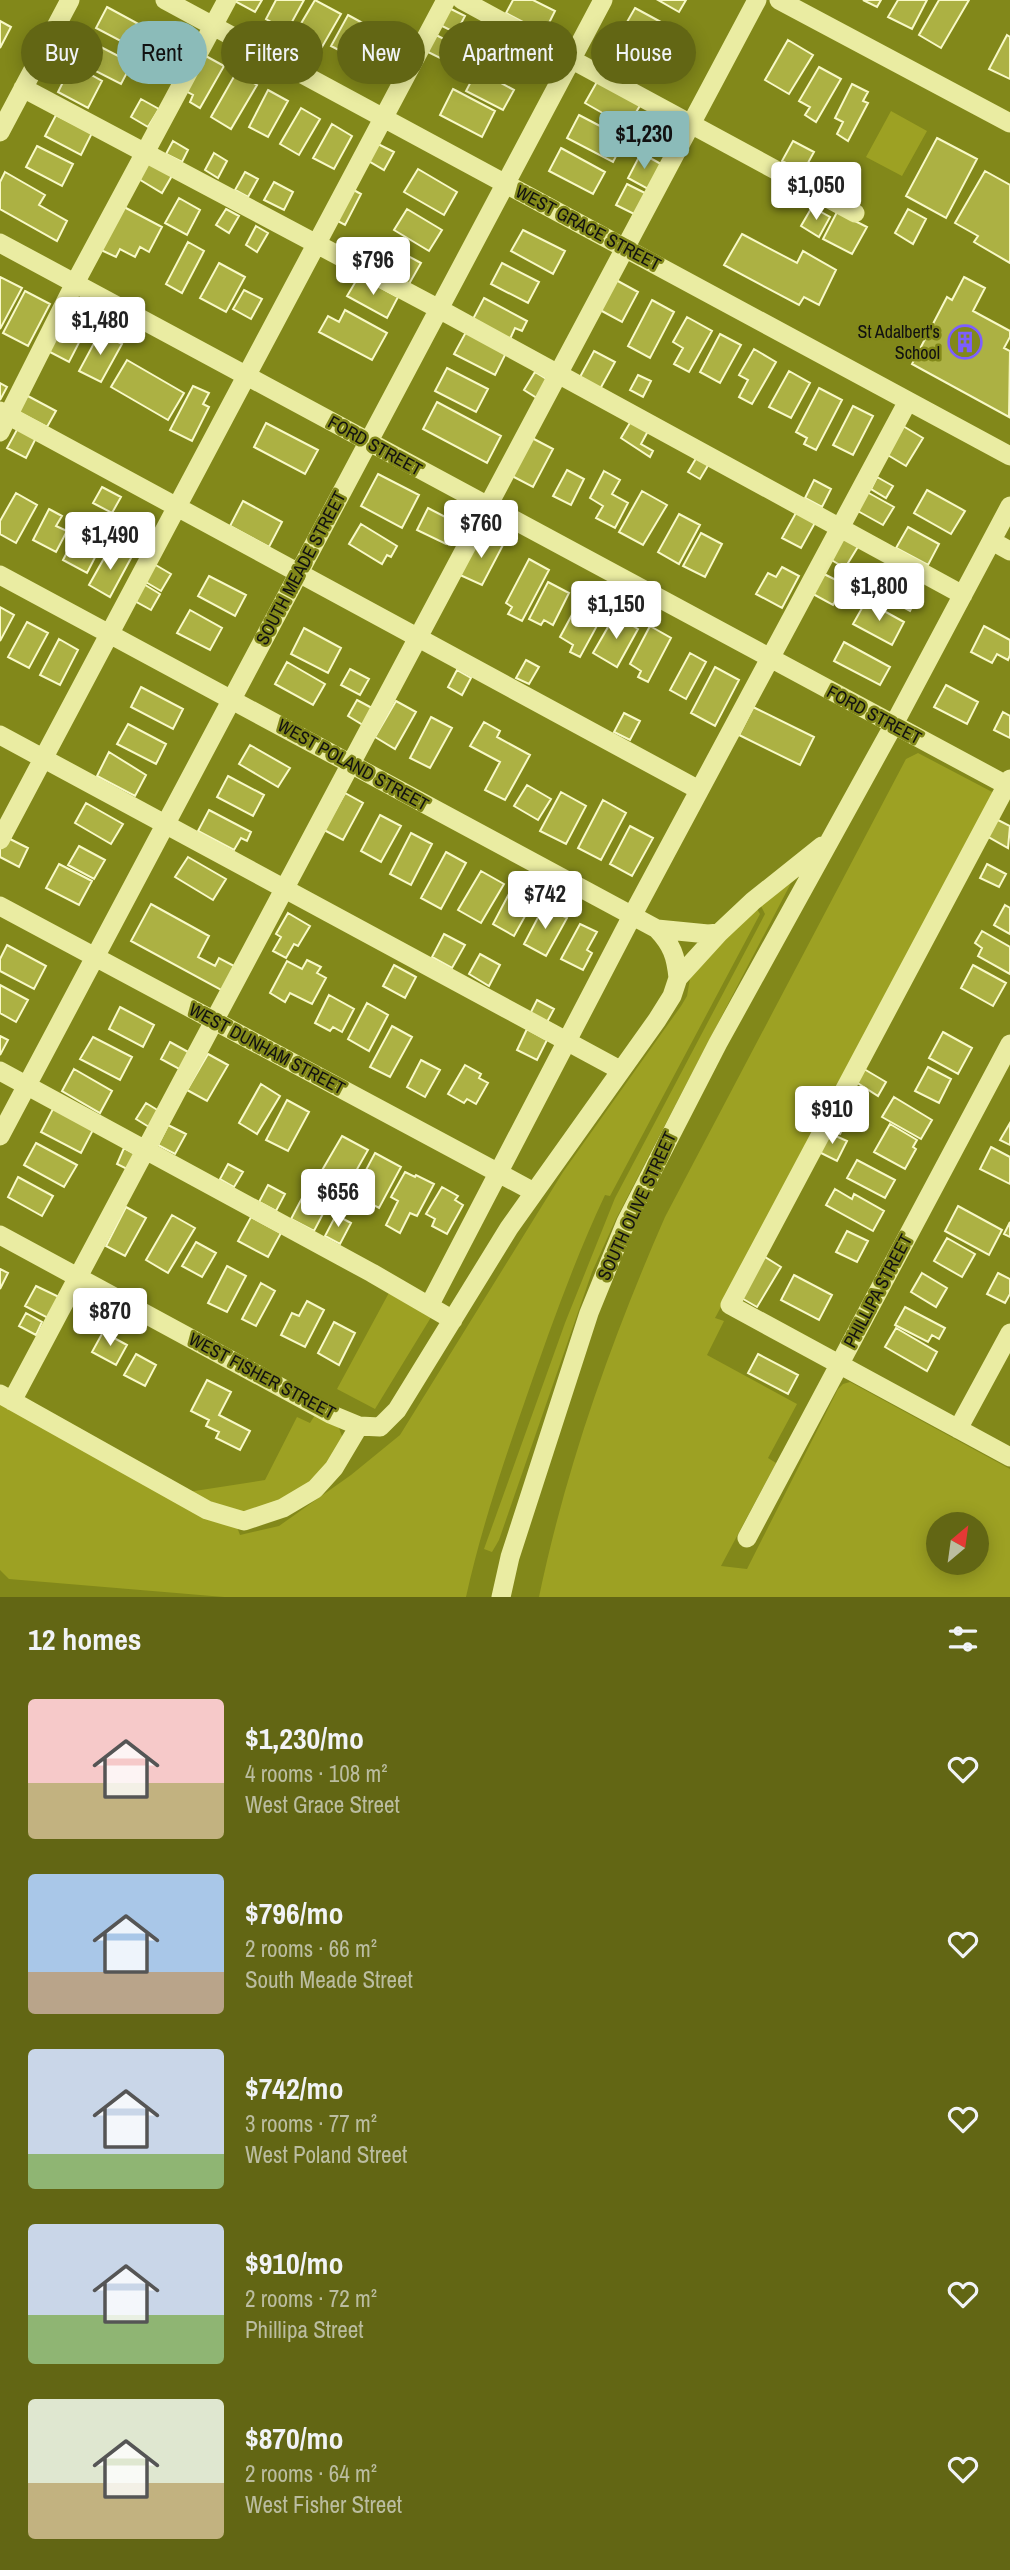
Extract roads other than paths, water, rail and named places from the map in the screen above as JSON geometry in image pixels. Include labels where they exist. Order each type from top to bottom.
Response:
[{"type":"street","points":[[0,132],[70,0]]},
{"type":"street","name":"WEST GRACE STREET","points":[[165,0],[1010,456]]},
{"type":"street","points":[[228,0],[3,420],[177,507],[699,790]]},
{"type":"street","points":[[0,840],[446,0]]},
{"type":"street","points":[[462,0],[501,21]]},
{"type":"street","name":"SOUTH MEADE STREET","points":[[577,49],[603,0]]},
{"type":"street","points":[[359,1426],[334,1468],[315,1489],[283,1508],[244,1521],[207,1510],[6,1397],[78,1277],[757,0]]},
{"type":"street","points":[[779,0],[1010,123]]},
{"type":"street","points":[[577,62],[855,213]]},
{"type":"street","name":"SOUTH MEADE STREET","points":[[0,1136],[559,84]]},
{"type":"street","points":[[23,88],[439,309],[557,376],[963,595]]},
{"type":"street","name":"FORD STREET","points":[[0,243],[893,726],[1009,784]]},
{"type":"street","points":[[429,1306],[632,916],[908,401]]},
{"type":"street","name":"SOUTH OLIVE STREET","points":[[501,1597],[510,1557],[589,1313],[626,1222],[718,1043],[893,726],[1010,506]]},
{"type":"street","points":[[992,541],[1010,551]]},
{"type":"street","name":"WEST POLAND STREET","points":[[0,575],[657,929]]},
{"type":"street","points":[[0,735],[620,1070]]},
{"type":"street","points":[[1009,784],[730,1305],[1010,1457]]},
{"type":"street","name":"SOUTH OLIVE STREET","points":[[380,1427],[397,1410],[534,1192],[672,996],[678,978],[753,901],[830,839]]},
{"type":"street","name":"WEST DUNHAM STREET","points":[[0,906],[534,1192]]},
{"type":"street","points":[[657,929],[719,933]]},
{"type":"street","points":[[657,929],[670,942],[678,978]]},
{"type":"street","name":"PHILLIPA STREET","points":[[747,1538],[1010,1044]]},
{"type":"street","points":[[0,1071],[453,1320]]},
{"type":"street","name":"WEST FISHER STREET","points":[[0,1235],[330,1414],[359,1426],[380,1427]]},
{"type":"street","points":[[958,1429],[1010,1333]]},
{"type":"place","name":"St Adalbert's School","points":[[965,342]]}]
